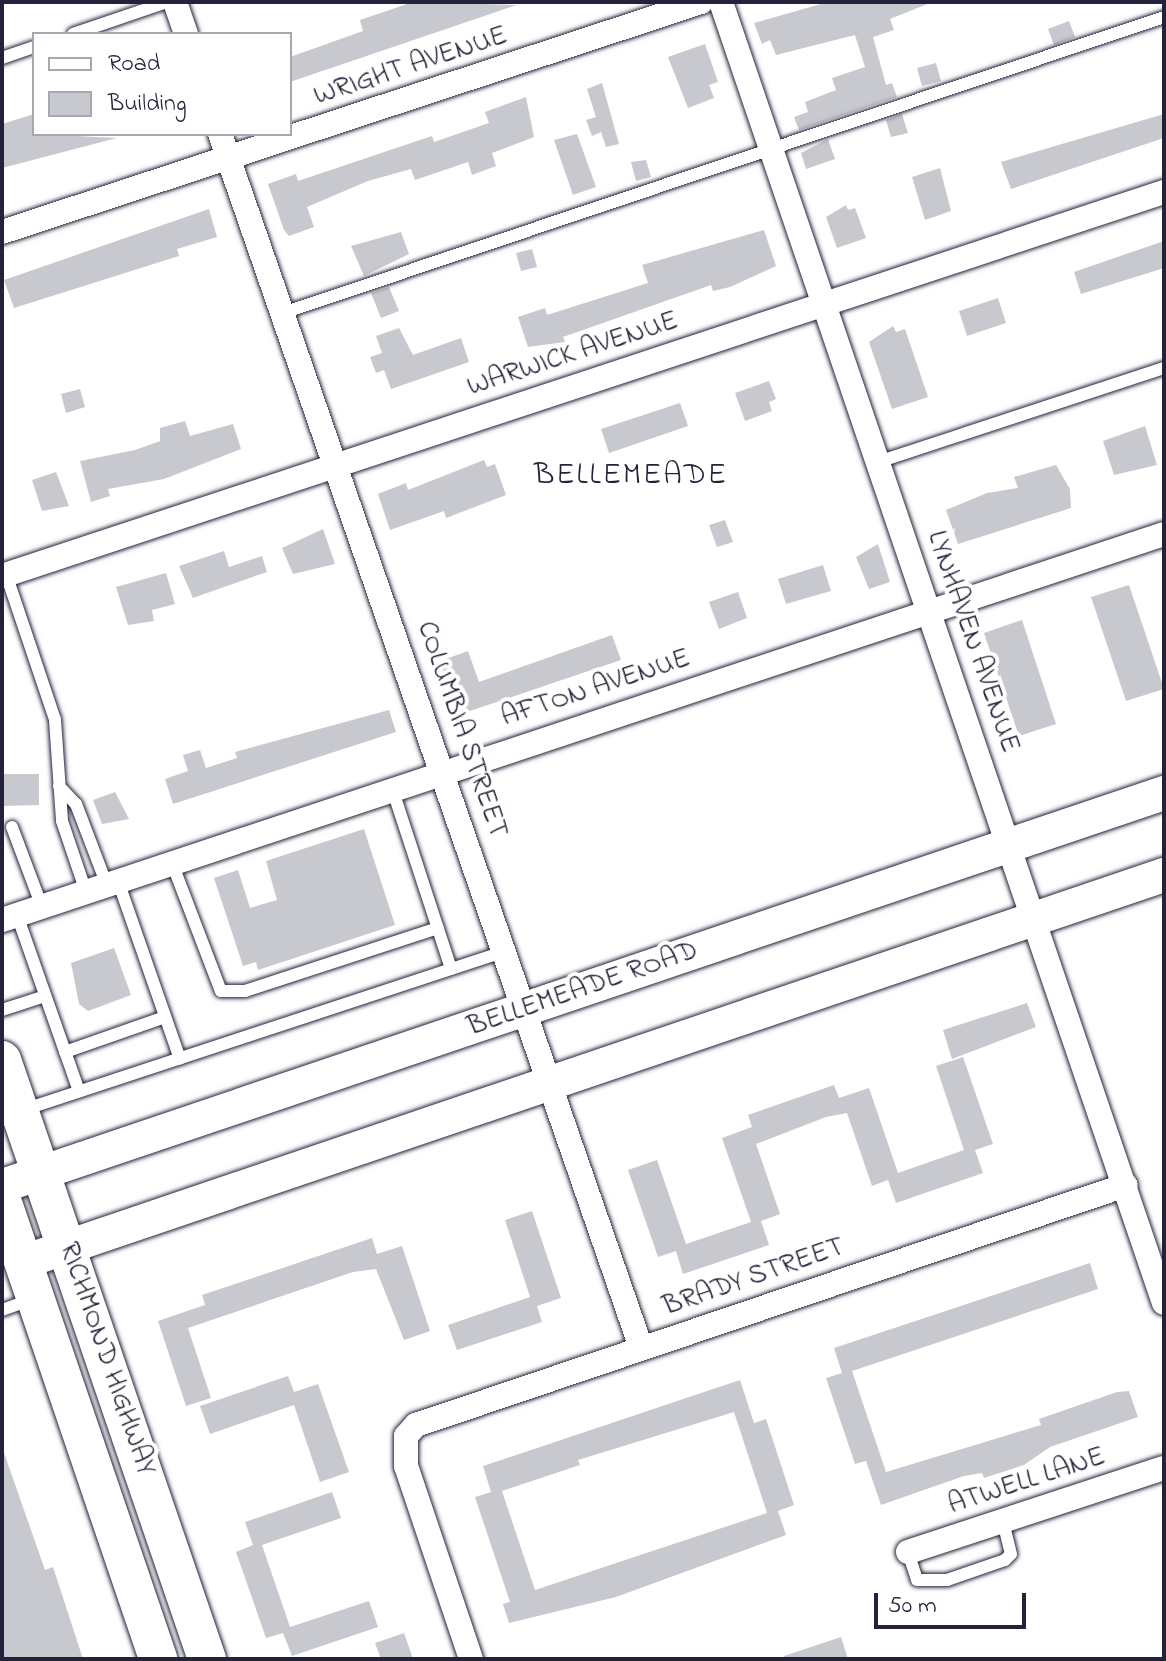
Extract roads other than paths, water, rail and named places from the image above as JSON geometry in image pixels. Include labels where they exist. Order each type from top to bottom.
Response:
[{"type":"main road","name":"BELLEMEADE ROAD","points":[[2,1186],[1164,793]]},
{"type":"main road","points":[[23,1262],[1164,875]]},
{"type":"main road","name":"RICHMOND HIGHWAY","points":[[2,1060],[207,1659]]},
{"type":"main road","name":"RICHMOND HIGHWAY","points":[[2,1200],[23,1262],[19,1304],[158,1659]]},
{"type":"street","points":[[175,2],[185,32]]},
{"type":"street","name":"WRIGHT AVENUE","points":[[2,232],[701,2]]},
{"type":"street","name":"LYNHAVEN AVENUE","points":[[721,2],[1164,1303]]},
{"type":"street","name":"COLUMBIA STREET","points":[[221,136],[527,1009],[641,1348]]},
{"type":"street","name":"WARWICK AVENUE","points":[[4,575],[1164,192]]},
{"type":"street","name":"AFTON AVENUE","points":[[10,918],[443,771],[1164,534]]},
{"type":"street","name":"BRADY STREET","points":[[471,1659],[406,1466],[406,1436],[430,1418],[1126,1185]]},
{"type":"street","name":"ATWELL LANE","points":[[908,1552],[1164,1468]]},
{"type":"lane","points":[[79,32],[167,2]]},
{"type":"lane","points":[[283,313],[1164,17]]},
{"type":"lane","points":[[2,58],[32,48]]},
{"type":"lane","points":[[878,462],[1164,368]]},
{"type":"lane","points":[[4,575],[55,720],[62,821],[103,886],[165,1017],[180,1059]]},
{"type":"lane","points":[[59,786],[80,813],[103,886]]},
{"type":"lane","points":[[392,788],[451,969]]},
{"type":"lane","points":[[12,827],[42,907]]},
{"type":"lane","points":[[172,863],[221,991],[245,991],[438,928]]},
{"type":"lane","points":[[10,918],[45,996],[79,1091]]},
{"type":"lane","points":[[20,1111],[506,951]]},
{"type":"lane","points":[[2,1010],[45,996]]},
{"type":"lane","points":[[65,1052],[165,1017]]},
{"type":"lane","points":[[908,1552],[917,1580],[947,1580],[1005,1560],[1011,1554],[1003,1521]]},
{"type":"district","name":"BELLEMEADE","points":[[631,476]]}]
